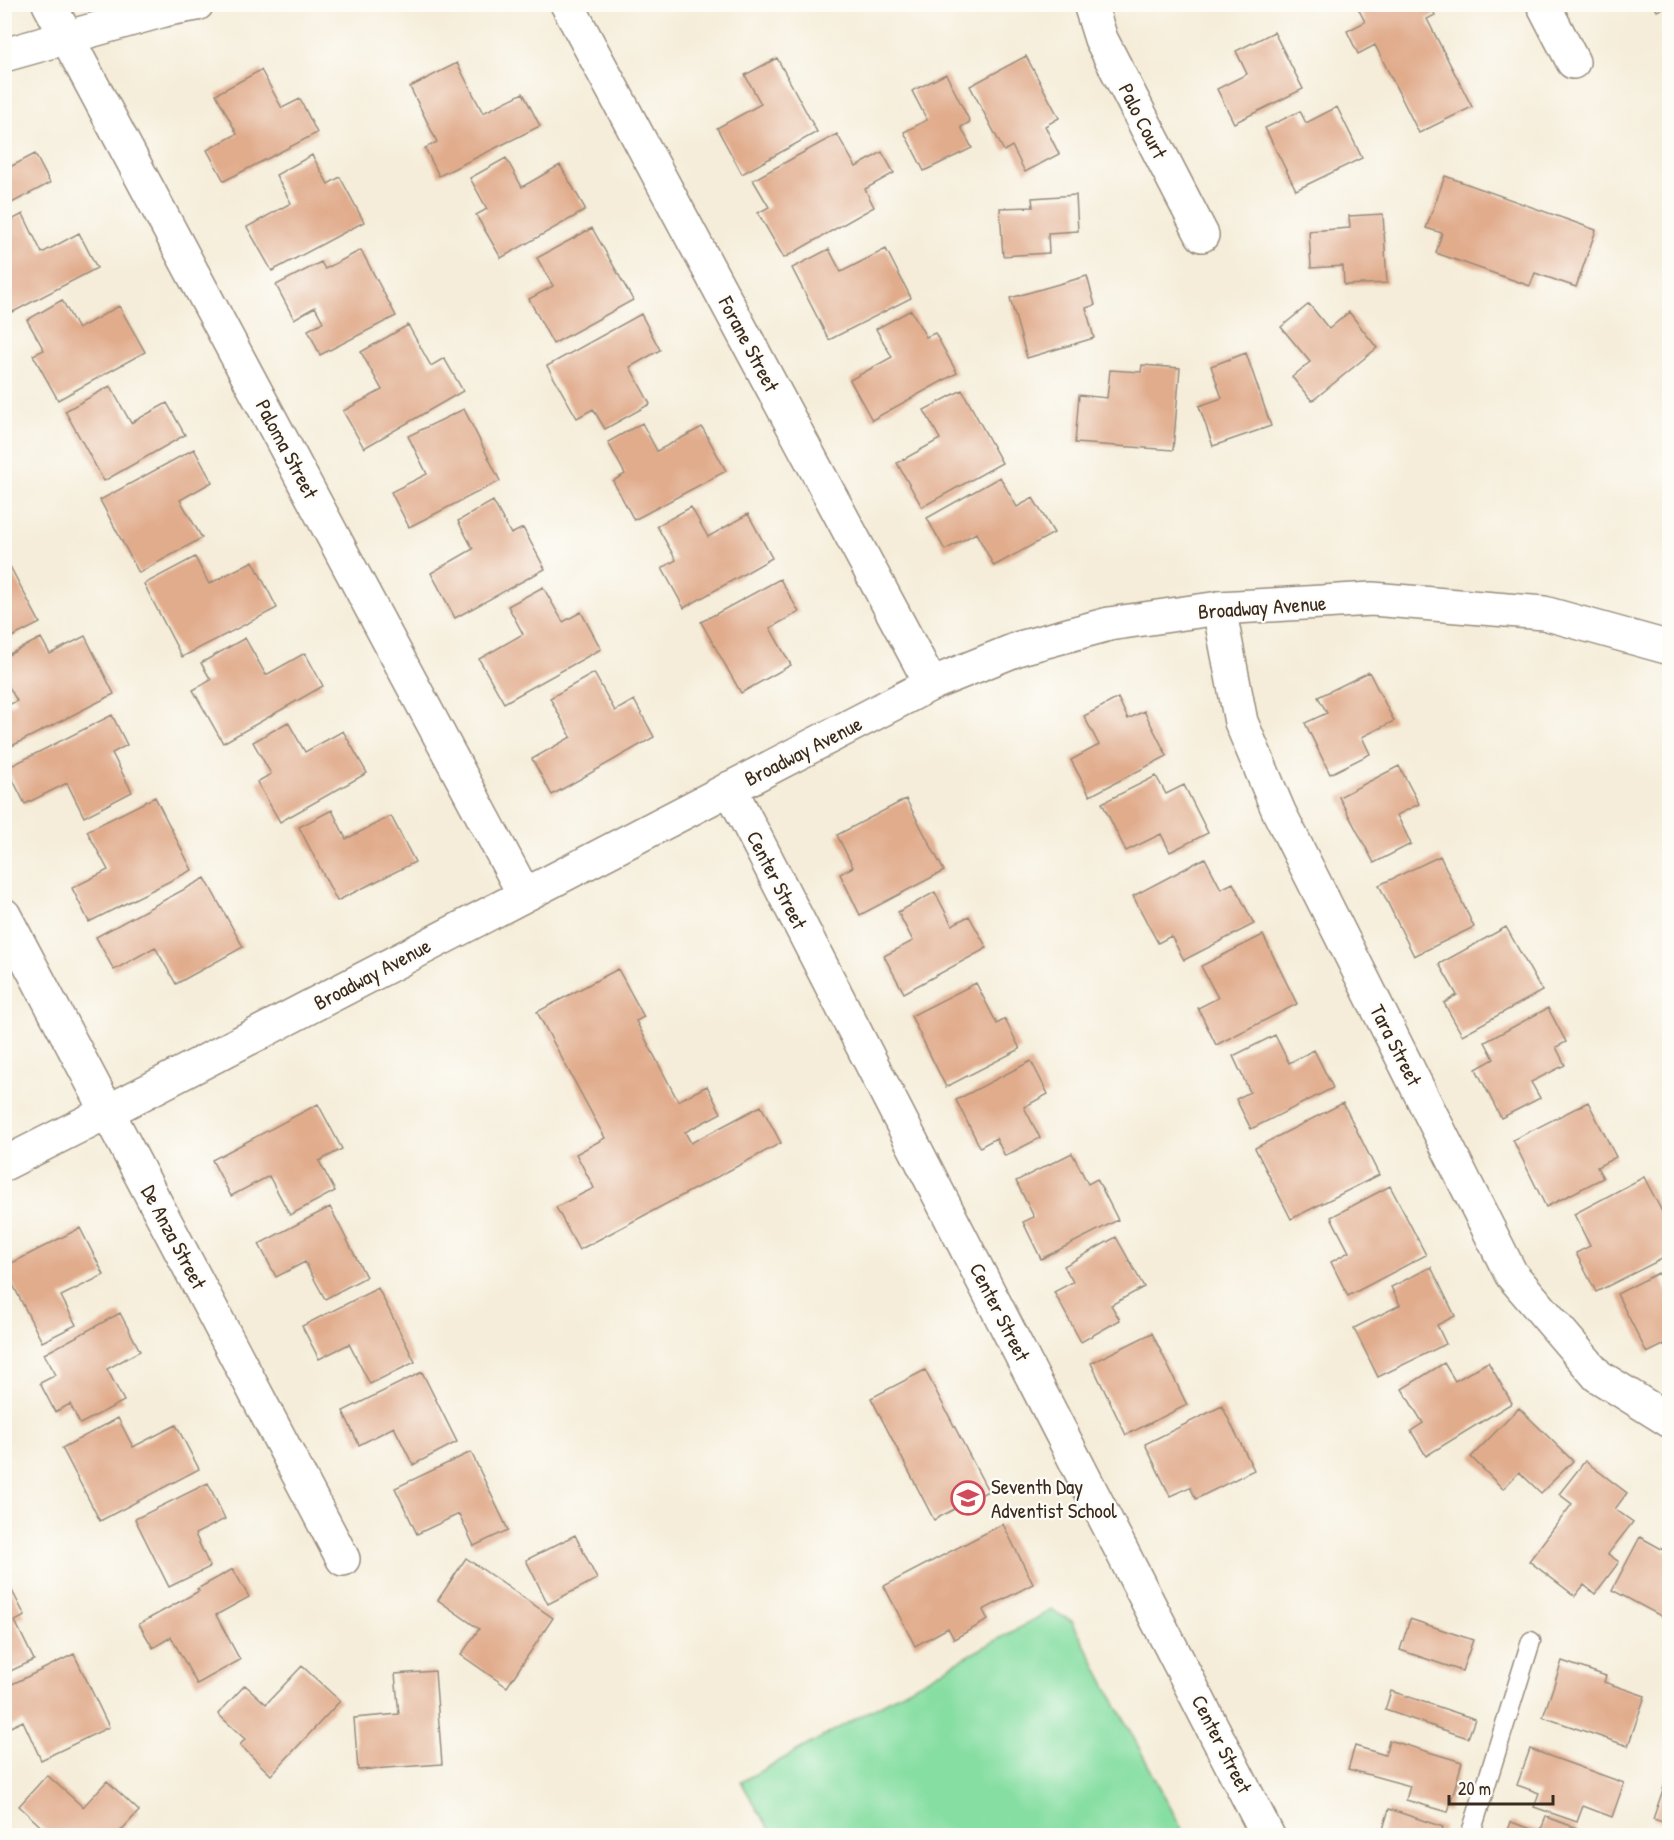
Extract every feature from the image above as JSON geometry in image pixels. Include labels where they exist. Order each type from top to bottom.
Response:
[{"type":"street","name":"Paloma Street","points":[[48,4],[524,894]]},
{"type":"street","points":[[4,55],[168,9],[197,4]]},
{"type":"street","name":"Forane Street","points":[[567,4],[931,684]]},
{"type":"street","name":"Palo Court","points":[[1090,4],[1101,39],[1202,235]]},
{"type":"street","points":[[1543,4],[1573,62]]},
{"type":"street","name":"Broadway Avenue","points":[[4,1164],[931,684],[1020,648],[1109,624],[1219,608],[1372,599],[1544,613],[1670,648]]},
{"type":"street","name":"Tara Street","points":[[1219,608],[1241,722],[1275,802],[1511,1274],[1598,1376],[1670,1421]]},
{"type":"street","name":"Center Street","points":[[730,788],[1268,1836]]},
{"type":"street","name":"De Anza Street","points":[[4,915],[343,1559]]},
{"type":"lane","points":[[1470,1836],[1531,1641]]},
{"type":"green space","points":[[1051,1610],[1072,1621],[1185,1835],[773,1835],[741,1782]]},
{"type":"building","points":[[1356,4],[1430,4],[1435,15],[1427,19],[1472,107],[1419,133],[1375,45],[1358,54],[1347,31],[1365,22]]},
{"type":"building","points":[[1654,5],[1670,5],[1657,11]]},
{"type":"building","points":[[1274,32],[1303,89],[1234,123],[1217,89],[1247,74],[1236,51]]},
{"type":"building","points":[[1026,56],[1059,118],[1045,126],[1059,154],[1025,172],[1012,146],[1004,151],[970,86]]},
{"type":"building","points":[[777,58],[817,132],[742,174],[717,128],[761,104],[745,75]]},
{"type":"building","points":[[457,63],[483,113],[523,93],[540,126],[439,176],[425,148],[437,142],[410,87]]},
{"type":"building","points":[[261,70],[282,108],[300,99],[317,133],[224,181],[207,150],[237,134],[216,94]]},
{"type":"building","points":[[946,74],[970,122],[961,127],[972,148],[924,171],[904,132],[927,120],[912,91]]},
{"type":"building","points":[[1337,107],[1362,158],[1296,190],[1265,128],[1300,111],[1306,123]]},
{"type":"building","points":[[837,134],[856,167],[882,152],[894,173],[865,189],[874,207],[784,258],[758,213],[769,207],[753,180]]},
{"type":"building","points":[[35,154],[50,183],[4,207],[4,170]]},
{"type":"building","points":[[312,155],[328,184],[340,177],[364,222],[272,271],[247,227],[291,203],[276,175]]},
{"type":"building","points":[[506,158],[522,187],[560,165],[586,210],[501,258],[476,215],[487,209],[470,178]]},
{"type":"building","points":[[1445,176],[1596,230],[1576,287],[1535,273],[1530,286],[1436,253],[1442,233],[1426,228]]},
{"type":"building","points":[[1076,195],[1078,231],[1048,233],[1049,253],[1003,256],[1000,208],[1033,207],[1032,198]]},
{"type":"building","points":[[23,214],[42,253],[79,233],[97,268],[13,312],[4,296],[4,224]]},
{"type":"building","points":[[1383,214],[1387,283],[1344,285],[1343,266],[1311,268],[1309,231],[1350,228],[1349,216]]},
{"type":"building","points":[[592,228],[633,300],[553,344],[529,299],[553,286],[537,258]]},
{"type":"building","points":[[829,249],[841,272],[886,249],[911,298],[829,340],[792,268]]},
{"type":"building","points":[[361,250],[396,316],[320,355],[308,330],[323,322],[315,307],[294,319],[276,285],[321,262],[325,269]]},
{"type":"building","points":[[1087,276],[1095,305],[1086,308],[1094,338],[1027,358],[1010,298]]},
{"type":"building","points":[[62,300],[78,329],[119,306],[145,352],[58,400],[33,355],[44,350],[27,320]]},
{"type":"building","points":[[1309,304],[1329,329],[1349,312],[1377,348],[1312,401],[1292,377],[1310,362],[1281,327]]},
{"type":"building","points":[[911,310],[926,337],[935,333],[957,373],[872,420],[850,380],[892,357],[876,329]]},
{"type":"building","points":[[641,314],[660,350],[630,367],[650,404],[605,429],[593,409],[577,418],[547,366]]},
{"type":"building","points":[[408,325],[431,366],[444,358],[463,391],[364,448],[343,411],[382,390],[361,352]]},
{"type":"building","points":[[1246,353],[1271,426],[1213,446],[1199,406],[1222,398],[1211,366]]},
{"type":"building","points":[[1142,365],[1180,368],[1173,450],[1075,443],[1079,395],[1107,398],[1110,370],[1141,372]]},
{"type":"building","points":[[110,386],[131,423],[167,403],[185,435],[104,481],[65,411]]},
{"type":"building","points":[[962,390],[1002,463],[922,507],[897,463],[940,439],[924,410]]},
{"type":"building","points":[[464,409],[500,481],[409,527],[391,492],[427,474],[408,436]]},
{"type":"building","points":[[642,423],[657,451],[702,427],[726,471],[634,520],[613,481],[625,474],[608,442]]},
{"type":"building","points":[[194,449],[212,482],[180,500],[202,538],[139,573],[100,500]]},
{"type":"building","points":[[1000,477],[1017,507],[1033,498],[1054,533],[994,566],[976,533],[945,550],[927,518]]},
{"type":"building","points":[[493,501],[511,534],[523,528],[545,569],[455,618],[431,573],[473,549],[458,521]]},
{"type":"building","points":[[691,507],[708,537],[748,514],[772,558],[684,608],[662,568],[676,560],[657,526]]},
{"type":"building","points":[[4,555],[40,623],[4,641]]},
{"type":"building","points":[[195,557],[209,584],[253,561],[277,608],[182,657],[144,584]]},
{"type":"building","points":[[780,579],[799,612],[770,628],[791,665],[741,693],[701,622]]},
{"type":"building","points":[[543,587],[563,622],[581,612],[601,649],[504,703],[479,659],[523,634],[508,606]]},
{"type":"building","points":[[85,636],[114,694],[4,750],[4,707],[17,701],[4,678],[4,657],[41,638],[50,654]]},
{"type":"building","points":[[245,638],[266,675],[305,653],[323,686],[223,743],[193,690],[211,680],[201,663]]},
{"type":"building","points":[[1369,672],[1394,721],[1362,737],[1370,754],[1330,774],[1305,723],[1327,713],[1318,697]]},
{"type":"building","points":[[594,673],[615,711],[634,700],[654,737],[552,795],[532,759],[571,737],[550,698]]},
{"type":"building","points":[[1118,698],[1128,719],[1144,711],[1167,756],[1090,796],[1071,760],[1099,745],[1084,716]]},
{"type":"building","points":[[112,715],[127,745],[112,753],[132,792],[84,817],[67,783],[25,804],[7,768]]},
{"type":"building","points":[[288,722],[305,752],[343,731],[367,773],[280,822],[257,782],[271,774],[253,742]]},
{"type":"building","points":[[1399,766],[1419,804],[1397,815],[1411,844],[1374,863],[1339,797]]},
{"type":"building","points":[[1156,776],[1166,794],[1184,785],[1208,833],[1170,852],[1161,834],[1126,851],[1102,803]]},
{"type":"building","points":[[155,797],[192,870],[89,922],[72,888],[108,870],[87,831]]},
{"type":"building","points":[[906,799],[944,871],[860,915],[840,874],[853,867],[837,835]]},
{"type":"building","points":[[332,810],[346,839],[391,816],[415,862],[337,901],[299,827]]},
{"type":"building","points":[[1440,856],[1474,927],[1414,956],[1379,885]]},
{"type":"building","points":[[1205,858],[1221,889],[1233,883],[1254,924],[1184,960],[1171,936],[1158,943],[1133,896]]},
{"type":"building","points":[[205,878],[243,947],[176,984],[155,947],[114,970],[96,937]]},
{"type":"building","points":[[935,892],[952,925],[969,916],[987,948],[904,993],[884,956],[913,941],[898,912]]},
{"type":"building","points":[[1506,927],[1542,991],[1462,1035],[1444,1003],[1457,995],[1439,964]]},
{"type":"building","points":[[1263,935],[1297,1004],[1216,1045],[1198,1008],[1218,998],[1201,966]]},
{"type":"building","points":[[618,969],[644,1017],[636,1021],[678,1101],[707,1086],[721,1113],[685,1132],[691,1143],[761,1106],[781,1143],[579,1250],[556,1207],[594,1188],[576,1154],[605,1138],[537,1012]]},
{"type":"building","points":[[976,983],[997,1024],[1005,1019],[1020,1049],[946,1087],[911,1016]]},
{"type":"building","points":[[1548,1008],[1566,1042],[1556,1047],[1565,1065],[1531,1082],[1540,1098],[1501,1118],[1476,1069],[1494,1059],[1485,1042]]},
{"type":"building","points":[[1275,1035],[1289,1063],[1314,1050],[1333,1088],[1251,1129],[1236,1099],[1250,1092],[1233,1056]]},
{"type":"building","points":[[1031,1061],[1048,1094],[1024,1107],[1040,1138],[1005,1156],[996,1138],[980,1147],[956,1100]]},
{"type":"building","points":[[1588,1102],[1616,1157],[1597,1167],[1603,1178],[1546,1207],[1513,1140]]},
{"type":"building","points":[[1343,1103],[1379,1175],[1291,1219],[1255,1148]]},
{"type":"building","points":[[318,1104],[342,1149],[319,1161],[335,1191],[290,1215],[269,1176],[231,1196],[212,1160]]},
{"type":"building","points":[[1072,1153],[1088,1184],[1097,1179],[1118,1220],[1041,1259],[1023,1222],[1034,1217],[1016,1181]]},
{"type":"building","points":[[1644,1177],[1670,1227],[1670,1255],[1596,1292],[1576,1253],[1590,1246],[1574,1214]]},
{"type":"building","points":[[1390,1186],[1426,1255],[1348,1296],[1331,1262],[1349,1252],[1331,1217]]},
{"type":"building","points":[[330,1207],[366,1277],[325,1299],[305,1262],[276,1277],[259,1244]]},
{"type":"building","points":[[80,1228],[104,1275],[61,1296],[76,1325],[42,1342],[4,1267]]},
{"type":"building","points":[[1116,1237],[1144,1287],[1111,1305],[1120,1320],[1081,1342],[1054,1292],[1073,1282],[1064,1266]]},
{"type":"building","points":[[1431,1267],[1455,1316],[1437,1325],[1446,1344],[1378,1377],[1354,1328],[1400,1305],[1391,1287]]},
{"type":"building","points":[[1658,1273],[1668,1294],[1670,1293],[1670,1353],[1665,1344],[1647,1353],[1617,1294]]},
{"type":"building","points":[[378,1288],[415,1362],[370,1384],[349,1344],[319,1359],[302,1326]]},
{"type":"building","points":[[120,1313],[140,1351],[107,1369],[124,1401],[80,1424],[70,1404],[55,1412],[40,1383],[56,1375],[44,1354]]},
{"type":"building","points":[[1152,1333],[1187,1405],[1126,1435],[1091,1363]]},
{"type":"building","points":[[1488,1362],[1512,1403],[1426,1456],[1411,1431],[1423,1423],[1402,1389],[1444,1363],[1455,1381]]},
{"type":"building","points":[[925,1370],[988,1491],[934,1520],[871,1398]]},
{"type":"building","points":[[422,1372],[457,1442],[413,1465],[394,1427],[359,1445],[343,1411]]},
{"type":"building","points":[[1222,1406],[1254,1470],[1196,1499],[1190,1487],[1170,1496],[1145,1444]]},
{"type":"building","points":[[1519,1408],[1573,1461],[1541,1493],[1519,1472],[1503,1489],[1471,1457]]},
{"type":"building","points":[[118,1418],[133,1447],[176,1425],[199,1469],[100,1521],[62,1448]]},
{"type":"building","points":[[471,1452],[508,1530],[474,1546],[459,1514],[417,1534],[395,1488]]},
{"type":"building","points":[[1585,1461],[1627,1493],[1615,1509],[1633,1522],[1608,1554],[1619,1562],[1595,1594],[1584,1585],[1575,1596],[1529,1561],[1572,1504],[1559,1494]]},
{"type":"building","points":[[208,1483],[225,1519],[195,1534],[210,1567],[169,1587],[135,1519]]},
{"type":"building","points":[[1003,1524],[1033,1584],[983,1610],[988,1620],[954,1639],[948,1628],[915,1646],[884,1586]]},
{"type":"building","points":[[575,1535],[597,1579],[548,1604],[526,1560]]},
{"type":"building","points":[[1640,1537],[1667,1552],[1670,1548],[1670,1621],[1612,1590]]},
{"type":"building","points":[[466,1558],[553,1618],[507,1687],[461,1655],[479,1629],[438,1600]]},
{"type":"building","points":[[233,1569],[249,1597],[216,1615],[240,1660],[197,1684],[171,1637],[153,1648],[139,1624],[199,1591],[197,1589]]},
{"type":"building","points":[[8,1583],[25,1616],[15,1621],[34,1660],[4,1674],[4,1585]]},
{"type":"building","points":[[1410,1619],[1473,1640],[1462,1671],[1400,1650]]},
{"type":"building","points":[[74,1654],[109,1727],[41,1760],[23,1721],[4,1730],[4,1688]]},
{"type":"building","points":[[1562,1661],[1606,1676],[1604,1682],[1645,1696],[1628,1746],[1543,1717]]},
{"type":"building","points":[[302,1666],[340,1701],[271,1775],[240,1745],[245,1739],[218,1714],[245,1685],[266,1704]]},
{"type":"building","points":[[435,1671],[442,1764],[358,1770],[354,1718],[399,1714],[395,1674]]},
{"type":"building","points":[[1391,1691],[1475,1719],[1468,1738],[1385,1710]]},
{"type":"building","points":[[1389,1740],[1462,1762],[1448,1812],[1406,1800],[1410,1786],[1348,1769],[1355,1746],[1385,1755]]},
{"type":"building","points":[[1530,1749],[1624,1783],[1612,1817],[1583,1806],[1577,1822],[1534,1807],[1539,1793],[1517,1785]]},
{"type":"building","points":[[47,1775],[83,1807],[107,1781],[139,1811],[116,1836],[51,1836],[19,1806]]},
{"type":"building","points":[[1668,1775],[1670,1776],[1670,1824],[1653,1819]]},
{"type":"building","points":[[1389,1809],[1443,1827],[1441,1836],[1381,1836]]},
{"type":"building","points":[[1546,1817],[1577,1828],[1574,1836],[1506,1836],[1511,1822],[1540,1832]]},
{"type":"place","name":"Seventh Day Adventist School","points":[[968,1498]]}]
